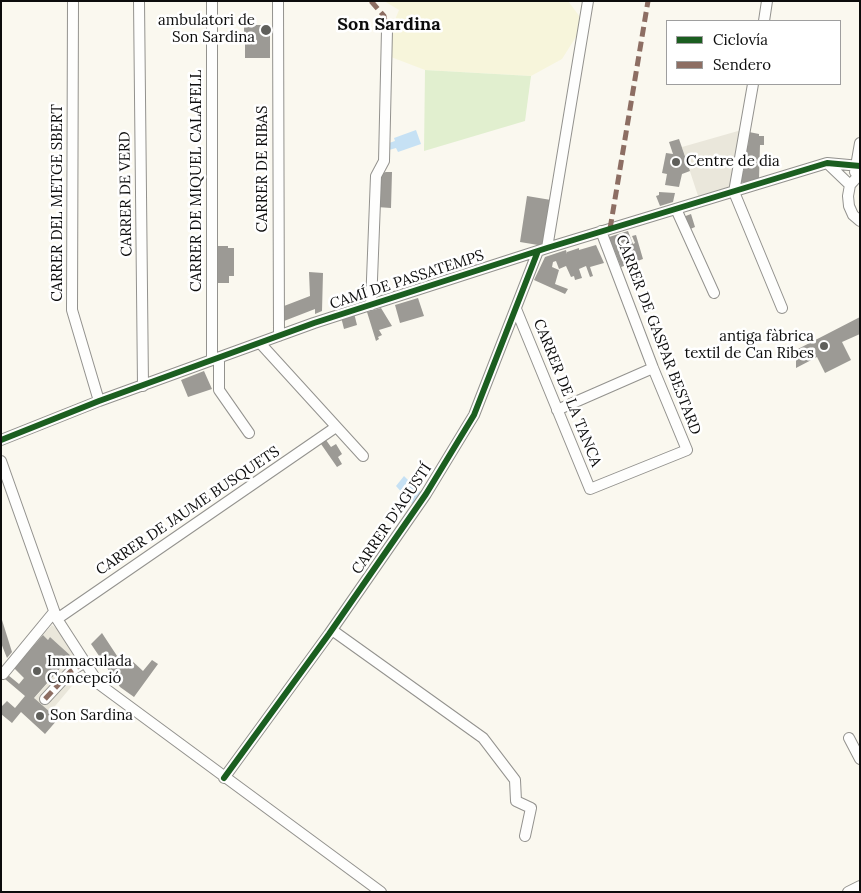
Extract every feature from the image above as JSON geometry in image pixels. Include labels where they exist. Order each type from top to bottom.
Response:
[{"type":"street","name":"CARRER DEL METGE SBERT","points":[[73,1],[72,310],[99,401]]},
{"type":"street","name":"CARRER DE VERD","points":[[139,1],[142,386]]},
{"type":"street","name":"CARRER DE MIQUEL CALAFELL","points":[[212,1],[216,359],[219,390],[249,433]]},
{"type":"street","name":"CARRER DE RIBAS","points":[[278,1],[278,336]]},
{"type":"street","name":"CARRER D'AGUSTÍ","points":[[224,778],[332,630],[426,494],[474,415],[516,309],[543,249],[588,1]]},
{"type":"street","points":[[764,20],[768,1]]},
{"type":"street","points":[[371,304],[376,176],[384,161],[387,30]]},
{"type":"street","points":[[753,85],[734,192],[782,308]]},
{"type":"street","points":[[860,143],[856,174],[848,196],[849,206],[860,221]]},
{"type":"street","name":"CAMÍ DE PASSATEMPS","points":[[1,440],[99,401],[371,304],[543,249],[827,163]]},
{"type":"street","points":[[827,163],[856,174]]},
{"type":"street","points":[[827,163],[856,174]]},
{"type":"street","points":[[676,209],[714,293]]},
{"type":"street","name":"CARRER DE GASPAR BESTARD","points":[[590,489],[687,450],[653,368],[602,231]]},
{"type":"street","name":"CARRER DE LA TANCA","points":[[516,309],[590,489]]},
{"type":"street","points":[[260,343],[363,456]]},
{"type":"street","points":[[556,410],[653,368]]},
{"type":"street","name":"CARRER DE JAUME BUSQUETS","points":[[3,674],[56,616],[336,427]]},
{"type":"street","points":[[1,461],[56,616],[99,684],[381,892]]},
{"type":"street","points":[[332,630],[483,738],[515,780],[516,801],[531,808],[526,836]]},
{"type":"street","points":[[45,699],[71,671],[85,662]]},
{"type":"street","points":[[849,738],[860,759]]},
{"type":"street","points":[[848,892],[860,886]]},
{"type":"shaded area","points":[[384,1],[568,1],[580,17],[579,32],[562,59],[531,76],[425,70],[391,57],[392,27],[399,10]]},
{"type":"shaded area","points":[[745,129],[734,192],[700,202],[682,147]]},
{"type":"shaded area","points":[[52,625],[75,652],[77,680],[50,712],[34,699],[71,656],[50,637],[48,640],[43,635]]},
{"type":"green space","points":[[425,70],[531,76],[525,121],[424,151]]},
{"type":"water","points":[[416,130],[421,144],[398,152],[396,148],[389,150],[389,143],[395,141],[394,138]]},
{"type":"water","points":[[404,476],[421,493],[412,504],[396,486]]},
{"type":"building","points":[[244,25],[270,25],[270,58],[245,58],[245,42],[250,42],[250,37],[244,37]]},
{"type":"building","points":[[749,132],[764,136],[764,145],[760,145],[759,179],[738,183],[740,171],[744,171],[744,152],[748,146]]},
{"type":"building","name":"Centre de dia","points":[[679,139],[690,171],[682,174],[679,187],[665,185],[667,174],[662,173],[666,153],[673,154],[669,142]]},
{"type":"building","points":[[392,172],[391,208],[377,207],[379,181],[382,173]]},
{"type":"building","points":[[659,192],[675,193],[673,202],[660,206],[656,196],[659,195]]},
{"type":"building","points":[[527,196],[551,200],[544,246],[520,242]]},
{"type":"building","points":[[691,214],[695,227],[688,230],[683,217]]},
{"type":"building","points":[[628,231],[633,244],[635,243],[632,236],[636,235],[643,259],[621,267],[609,237]]},
{"type":"building","points":[[596,245],[604,263],[590,267],[593,276],[590,277],[586,266],[579,269],[582,278],[575,280],[574,276],[571,277],[566,266],[559,269],[556,261],[553,262],[552,267],[559,270],[555,284],[568,289],[565,294],[534,280],[545,257],[566,250],[567,254],[567,252],[579,248],[579,250]]},
{"type":"building","points":[[214,246],[234,248],[234,276],[229,276],[229,283],[215,283]]},
{"type":"building","points":[[309,272],[323,273],[322,311],[315,314],[315,309],[284,321],[284,306],[310,296]]},
{"type":"building","points":[[418,298],[424,316],[400,323],[395,305]]},
{"type":"building","points":[[381,308],[392,326],[379,330],[382,335],[376,341],[367,312]]},
{"type":"building","points":[[354,313],[357,325],[344,329],[341,317]]},
{"type":"building","name":"antiga fàbrica textil de Can Ribes","points":[[860,317],[860,334],[842,342],[851,360],[825,373],[817,357],[796,368],[796,350]]},
{"type":"building","points":[[204,371],[212,389],[188,397],[181,380]]},
{"type":"building","points":[[326,440],[331,447],[336,444],[342,454],[338,457],[342,464],[337,467],[321,444]]},
{"type":"building","points":[[2,620],[12,652],[7,658],[1,643]]},
{"type":"building","points":[[102,633],[121,662],[129,658],[143,671],[152,660],[158,664],[134,697],[120,687],[91,644]]},
{"type":"building","name":"Immaculada Concepció","points":[[43,635],[48,640],[50,637],[71,656],[34,698],[58,719],[45,734],[21,712],[12,723],[1,714],[1,707],[7,701],[15,708],[25,696],[5,679],[8,675],[19,684],[24,678],[14,668]]},
{"type":"marked path","points":[[371,1],[384,16],[387,30]]},
{"type":"marked path","points":[[610,229],[648,1]]},
{"type":"marked path","points":[[45,699],[71,671],[85,662]]},
{"type":"cycle path","points":[[1,440],[99,401],[314,323],[547,248],[827,163],[860,166]]},
{"type":"cycle path","points":[[224,778],[329,634],[426,494],[474,415],[538,251]]},
{"type":"place","name":"ambulatori de Son Sardina","points":[[266,30]]},
{"type":"place","name":"Centre de dia","points":[[676,162]]},
{"type":"place","name":"antiga fàbrica textil de Can Ribes","points":[[824,346]]},
{"type":"place","name":"Immaculada Concepció","points":[[37,671]]},
{"type":"place","name":"Son Sardina","points":[[40,716]]},
{"type":"district","name":"Son Sardina","points":[[389,25]]}]
